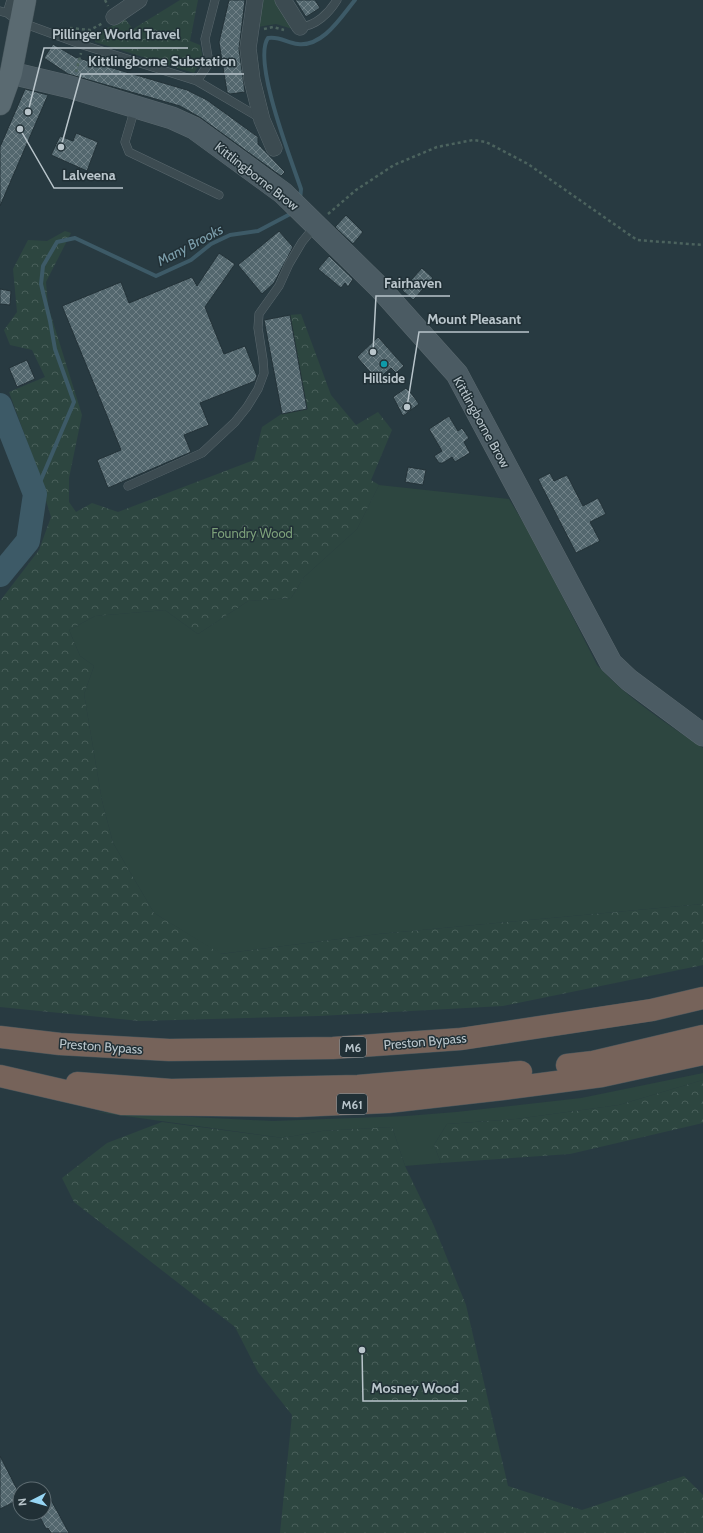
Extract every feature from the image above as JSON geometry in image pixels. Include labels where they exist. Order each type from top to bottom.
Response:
[{"type":"highway","name":"Preston Bypass","points":[[0,1037],[60,1044],[169,1050],[333,1048],[461,1039],[652,1010],[703,998]]},
{"type":"highway","points":[[0,1076],[171,1090],[358,1086],[504,1074],[593,1062],[703,1036]]},
{"type":"highway","name":"M61","points":[[0,1076],[122,1104],[297,1106],[388,1102],[502,1089],[602,1076],[703,1054]]},
{"type":"main road","points":[[0,104],[11,73],[9,16],[25,0]]},
{"type":"street","points":[[114,17],[139,0]]},
{"type":"street","points":[[255,0],[252,32],[248,48],[250,67],[262,120],[274,148]]},
{"type":"street","points":[[283,0],[300,27]]},
{"type":"street","name":"Kittlingborne Brow","points":[[11,73],[70,87],[172,118],[194,128],[283,193],[380,288],[456,374],[611,663],[629,680],[703,735]]},
{"type":"lane","points":[[11,0],[9,16],[83,45],[197,81],[262,120]]},
{"type":"lane","points":[[197,81],[210,63],[205,39],[215,0]]},
{"type":"lane","points":[[300,27],[308,26],[318,21],[333,2]]},
{"type":"lane","points":[[136,108],[125,142],[129,152],[218,195]]},
{"type":"lane","points":[[128,486],[202,453],[231,427],[247,407],[258,389],[264,374],[258,328],[259,314],[279,286],[289,264],[302,242],[316,225]]},
{"type":"path","points":[[65,27],[90,30],[114,17]]},
{"type":"path","points":[[252,32],[273,27],[296,34],[300,27]]},
{"type":"path","points":[[70,87],[87,30]]},
{"type":"path","points":[[316,225],[356,190],[394,165],[437,147],[473,140],[486,142],[528,164],[637,240],[703,245]]},
{"type":"green space","points":[[180,0],[198,0],[190,41],[200,45],[203,58],[194,73],[95,42],[96,34],[125,19],[133,29]]},
{"type":"green space","points":[[261,0],[277,0],[292,29],[276,24],[258,27]]},
{"type":"green space","name":"Foundry Wood","points":[[65,231],[71,233],[46,282],[48,306],[82,415],[69,478],[69,502],[76,512],[92,503],[118,512],[254,460],[262,427],[283,413],[307,409],[290,315],[301,314],[331,395],[356,425],[378,412],[392,430],[371,480],[379,485],[357,529],[304,577],[291,598],[248,601],[198,634],[165,610],[95,616],[69,630],[80,656],[94,666],[84,694],[102,801],[113,843],[154,913],[221,954],[379,934],[703,904],[703,965],[503,1006],[319,1016],[140,1021],[0,1007],[0,601],[39,550],[51,517],[32,455],[9,392],[45,377],[32,350],[10,345],[4,330],[17,312],[13,269],[28,240],[47,241]]},
{"type":"green space","points":[[379,485],[509,499],[535,542],[597,665],[634,699],[703,748],[703,904],[379,934],[220,954],[154,913],[113,843],[102,801],[84,694],[94,666],[80,656],[69,630],[95,616],[165,610],[198,634],[248,601],[291,598],[304,577],[357,529]]},
{"type":"green space","points":[[703,1073],[703,1080],[619,1105],[516,1119],[447,1124],[434,1145],[441,1163],[405,1166],[392,1127],[322,1131],[283,1138],[96,1112],[273,1121],[406,1116],[581,1098]]},
{"type":"green space","points":[[703,1080],[703,1123],[570,1154],[441,1163],[434,1145],[447,1124],[516,1119],[619,1105]]},
{"type":"green space","points":[[162,1122],[283,1138],[322,1131],[392,1127],[405,1166],[434,1226],[466,1305],[508,1486],[582,1510],[684,1476],[703,1495],[703,1533],[280,1533],[292,1415],[258,1372],[235,1327],[74,1202],[62,1178],[107,1143]]},
{"type":"building","points":[[229,0],[245,0],[239,49],[245,92],[230,94],[227,92],[219,42]]},
{"type":"building","points":[[295,0],[315,0],[320,8],[306,17]]},
{"type":"building","points":[[53,44],[75,57],[187,90],[207,100],[258,137],[258,144],[285,172],[281,176],[201,118],[180,106],[68,74],[44,58]]},
{"type":"building","points":[[25,89],[48,95],[0,206],[0,147]]},
{"type":"building","points":[[76,133],[98,142],[87,171],[51,155],[60,136],[73,141]]},
{"type":"building","points":[[346,215],[363,232],[353,244],[335,227]]},
{"type":"building","points":[[279,231],[293,247],[274,283],[262,294],[238,265]]},
{"type":"building","points":[[219,253],[235,264],[205,307],[224,354],[245,346],[257,376],[255,381],[200,403],[209,425],[184,435],[191,452],[108,488],[97,460],[121,450],[62,306],[121,282],[129,303],[192,277],[197,286]]},
{"type":"building","points":[[329,256],[353,279],[348,287],[345,283],[341,288],[318,269]]},
{"type":"building","points":[[422,268],[433,278],[413,300],[402,290]]},
{"type":"building","points":[[0,289],[11,291],[10,305],[0,304]]},
{"type":"building","points":[[290,315],[307,409],[282,414],[264,320]]},
{"type":"building","points":[[378,337],[404,366],[396,373],[391,368],[377,380],[357,357]]},
{"type":"building","points":[[27,360],[35,379],[17,387],[9,368]]},
{"type":"building","points":[[406,388],[419,404],[403,416],[393,397]]},
{"type":"building","points":[[449,416],[458,431],[462,428],[469,438],[464,442],[470,453],[455,462],[452,457],[443,463],[439,463],[434,456],[442,451],[429,429]]},
{"type":"building","points":[[408,467],[426,470],[423,485],[405,482]]},
{"type":"building","points":[[550,473],[554,481],[567,475],[583,506],[598,498],[606,514],[590,522],[600,541],[576,553],[538,479]]},
{"type":"building","points":[[0,1456],[13,1481],[12,1503],[0,1509]]},
{"type":"building","points":[[52,1502],[69,1533],[51,1533],[48,1528],[46,1529],[42,1521],[52,1521]]},
{"type":"waterway","name":"Many Brooks","points":[[300,200],[301,189],[282,135],[269,89],[265,68],[264,50],[268,38],[276,38],[298,44],[307,44],[315,41],[331,30],[355,0]]},
{"type":"waterway","name":"Many Brooks","points":[[35,494],[74,402],[55,349],[41,284],[43,266],[57,242],[75,238],[156,276],[191,260],[211,244],[230,235],[258,231],[294,212]]},
{"type":"waterway","name":"Many Brooks","points":[[0,405],[35,494],[28,541],[0,575]]},
{"type":"place","name":"Pillinger World Travel","points":[[28,112]]},
{"type":"place","name":"Lalveena","points":[[20,129]]},
{"type":"place","name":"Kittlingborne Substation","points":[[61,147]]},
{"type":"place","name":"Fairhaven","points":[[373,352]]},
{"type":"place","name":"Hillside","points":[[384,364]]},
{"type":"place","name":"Mount Pleasant","points":[[407,407]]},
{"type":"place","name":"Mosney Wood","points":[[362,1350]]}]
